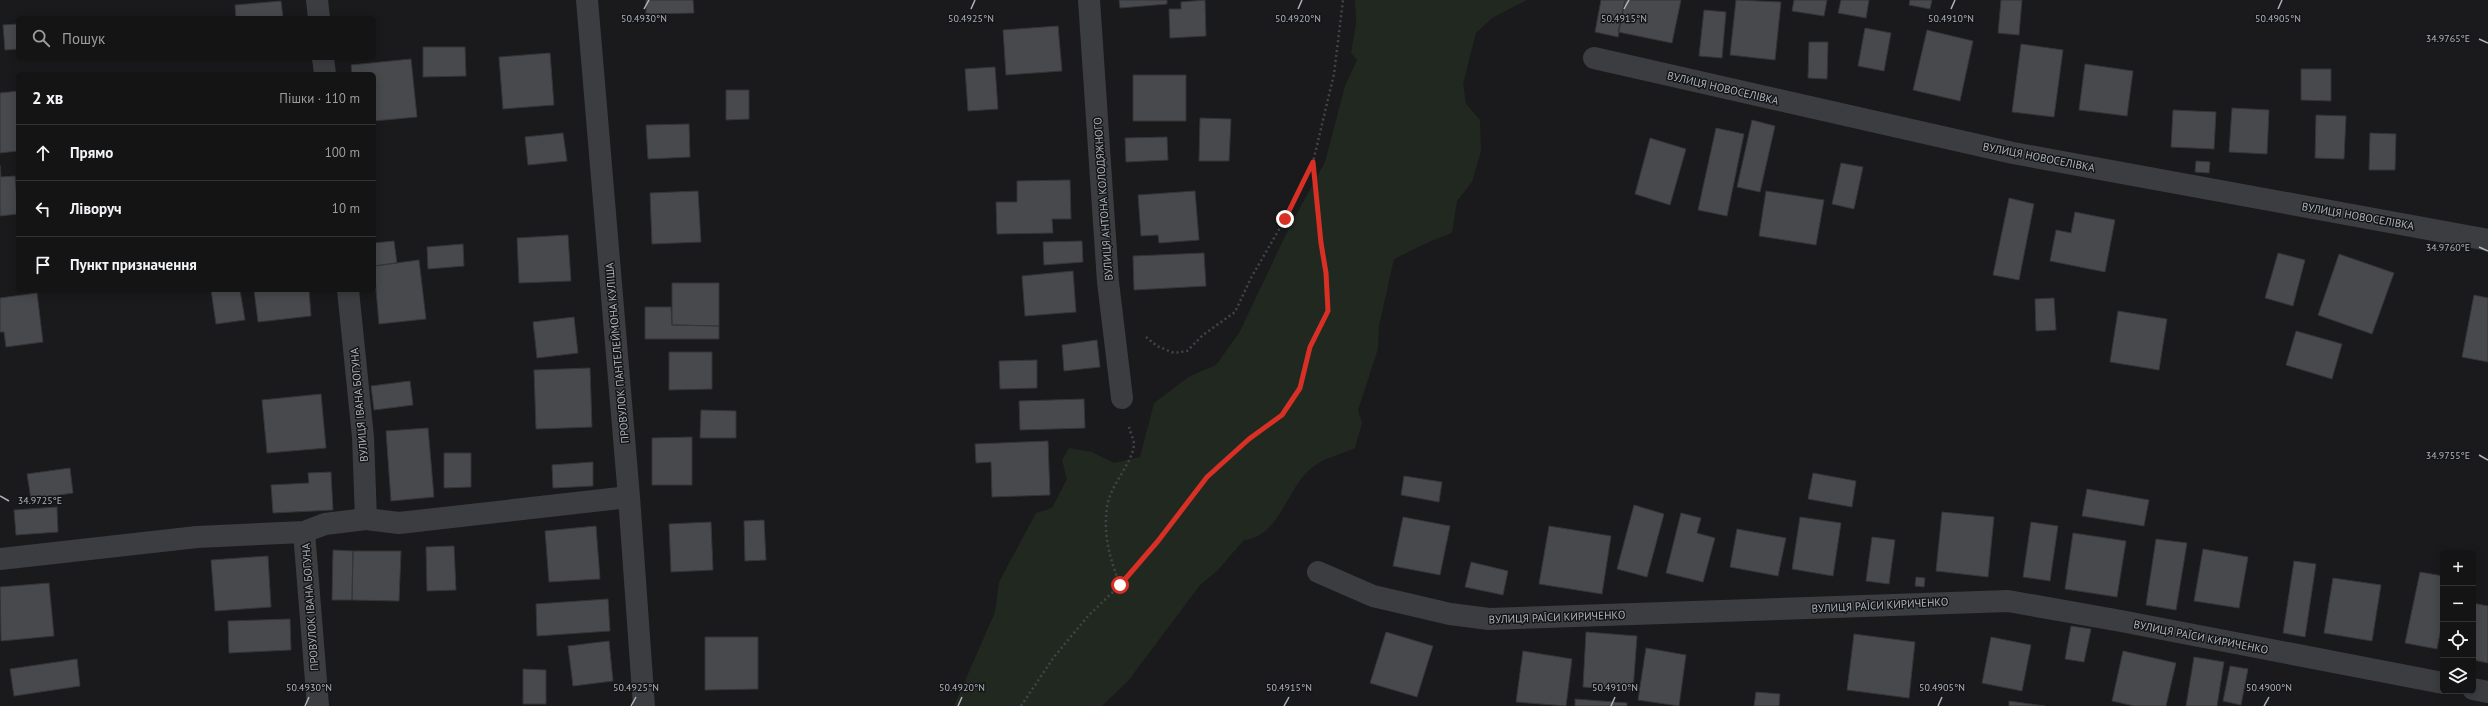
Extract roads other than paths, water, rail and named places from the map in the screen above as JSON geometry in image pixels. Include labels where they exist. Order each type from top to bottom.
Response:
[{"type":"street","points":[[317,0],[319,16]]},
{"type":"street","name":"ПРОВУЛОК ПАНТЕЛЕЙМОНА КУЛІША","points":[[586,0],[629,497],[644,706]]},
{"type":"street","name":"ВУЛИЦЯ АНТОНА КОЛОДЯЖНОГО","points":[[1089,0],[1108,282],[1122,398]]},
{"type":"street","name":"ВУЛИЦЯ НОВОСЕЛІВКА","points":[[1594,58],[2012,153],[2488,240]]},
{"type":"street","points":[[323,60],[325,72]]},
{"type":"street","name":"ВУЛИЦЯ ІВАНА БОГУНА","points":[[348,292],[363,437],[366,519]]},
{"type":"street","points":[[0,559],[197,537],[304,532],[325,524],[366,519],[399,523],[629,497]]},
{"type":"street","name":"ПРОВУЛОК ІВАНА БОГУНА","points":[[304,532],[318,706]]},
{"type":"street","name":"ВУЛИЦЯ РАЇСИ КИРИЧЕНКО","points":[[1318,572],[1373,596],[1450,614],[1489,620],[2008,601],[2122,621],[2440,683]]},
{"type":"street","points":[[2476,690],[2488,692]]}]
